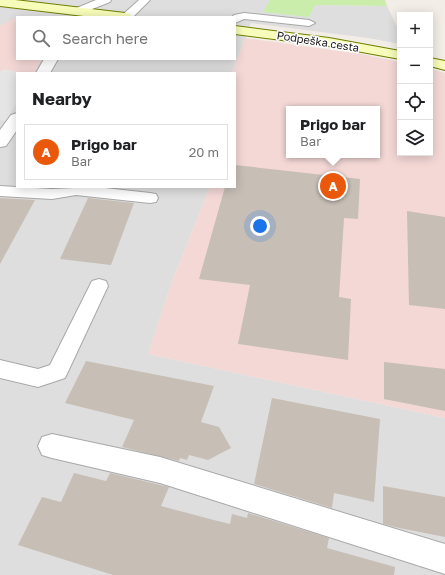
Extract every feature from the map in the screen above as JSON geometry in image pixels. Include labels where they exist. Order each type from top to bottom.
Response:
[{"type":"main road","points":[[0,2],[77,14],[109,16]]},
{"type":"main road","name":"Podpeška cesta","points":[[236,30],[397,56]]},
{"type":"main road","points":[[433,63],[445,66]]},
{"type":"street","points":[[44,72],[50,60]]},
{"type":"street","points":[[0,142],[16,119]]},
{"type":"street","points":[[52,446],[160,470],[445,559]]},
{"type":"lane","points":[[77,14],[106,0]]},
{"type":"lane","points":[[126,16],[145,0]]},
{"type":"lane","points":[[236,20],[244,16],[309,23]]},
{"type":"lane","points":[[0,191],[52,194],[76,190],[150,198]]},
{"type":"lane","points":[[0,369],[38,378],[57,372],[99,286]]},
{"type":"shaded area","points":[[0,0],[270,0],[264,11],[315,5],[387,6],[397,27],[397,43],[368,38],[251,23],[232,72],[16,72],[16,188],[210,188],[171,284],[148,354],[445,418],[445,575],[0,575]]},
{"type":"shaded area","points":[[16,18],[16,60],[41,60],[35,72],[16,72],[16,104],[6,121],[0,120],[0,26]]},
{"type":"shaded area","points":[[245,38],[361,54],[397,61],[397,156],[433,156],[433,70],[445,73],[445,418],[148,354],[171,284],[210,188],[236,188],[236,72],[232,72]]},
{"type":"shaded area","points":[[3,69],[19,72],[16,72],[16,104],[6,121],[0,120],[0,72]]},
{"type":"green space","points":[[270,0],[385,0],[387,6],[315,5],[309,17],[263,12]]},
{"type":"building","points":[[236,165],[360,179],[358,219],[344,218],[339,297],[351,299],[348,360],[238,344],[250,285],[199,279],[225,188],[236,188]]},
{"type":"building","points":[[0,198],[35,200],[0,264]]},
{"type":"building","points":[[88,198],[134,203],[111,265],[60,259]]},
{"type":"building","points":[[407,211],[445,217],[445,309],[409,305]]},
{"type":"building","points":[[86,361],[214,386],[201,422],[219,427],[231,448],[208,460],[189,455],[187,460],[180,458],[179,461],[122,447],[134,420],[65,403]]},
{"type":"building","points":[[384,362],[445,369],[445,411],[384,399]]},
{"type":"building","points":[[272,398],[380,419],[374,502],[334,493],[332,508],[254,484]]},
{"type":"building","points":[[74,473],[106,481],[110,473],[169,487],[161,506],[210,519],[230,524],[232,514],[247,518],[248,513],[329,538],[327,548],[395,567],[394,575],[113,575],[18,545],[42,497],[61,502]]},
{"type":"building","points":[[383,486],[445,497],[445,537],[383,524]]},
{"type":"place","name":"Prigo bar","points":[[333,186]]}]
